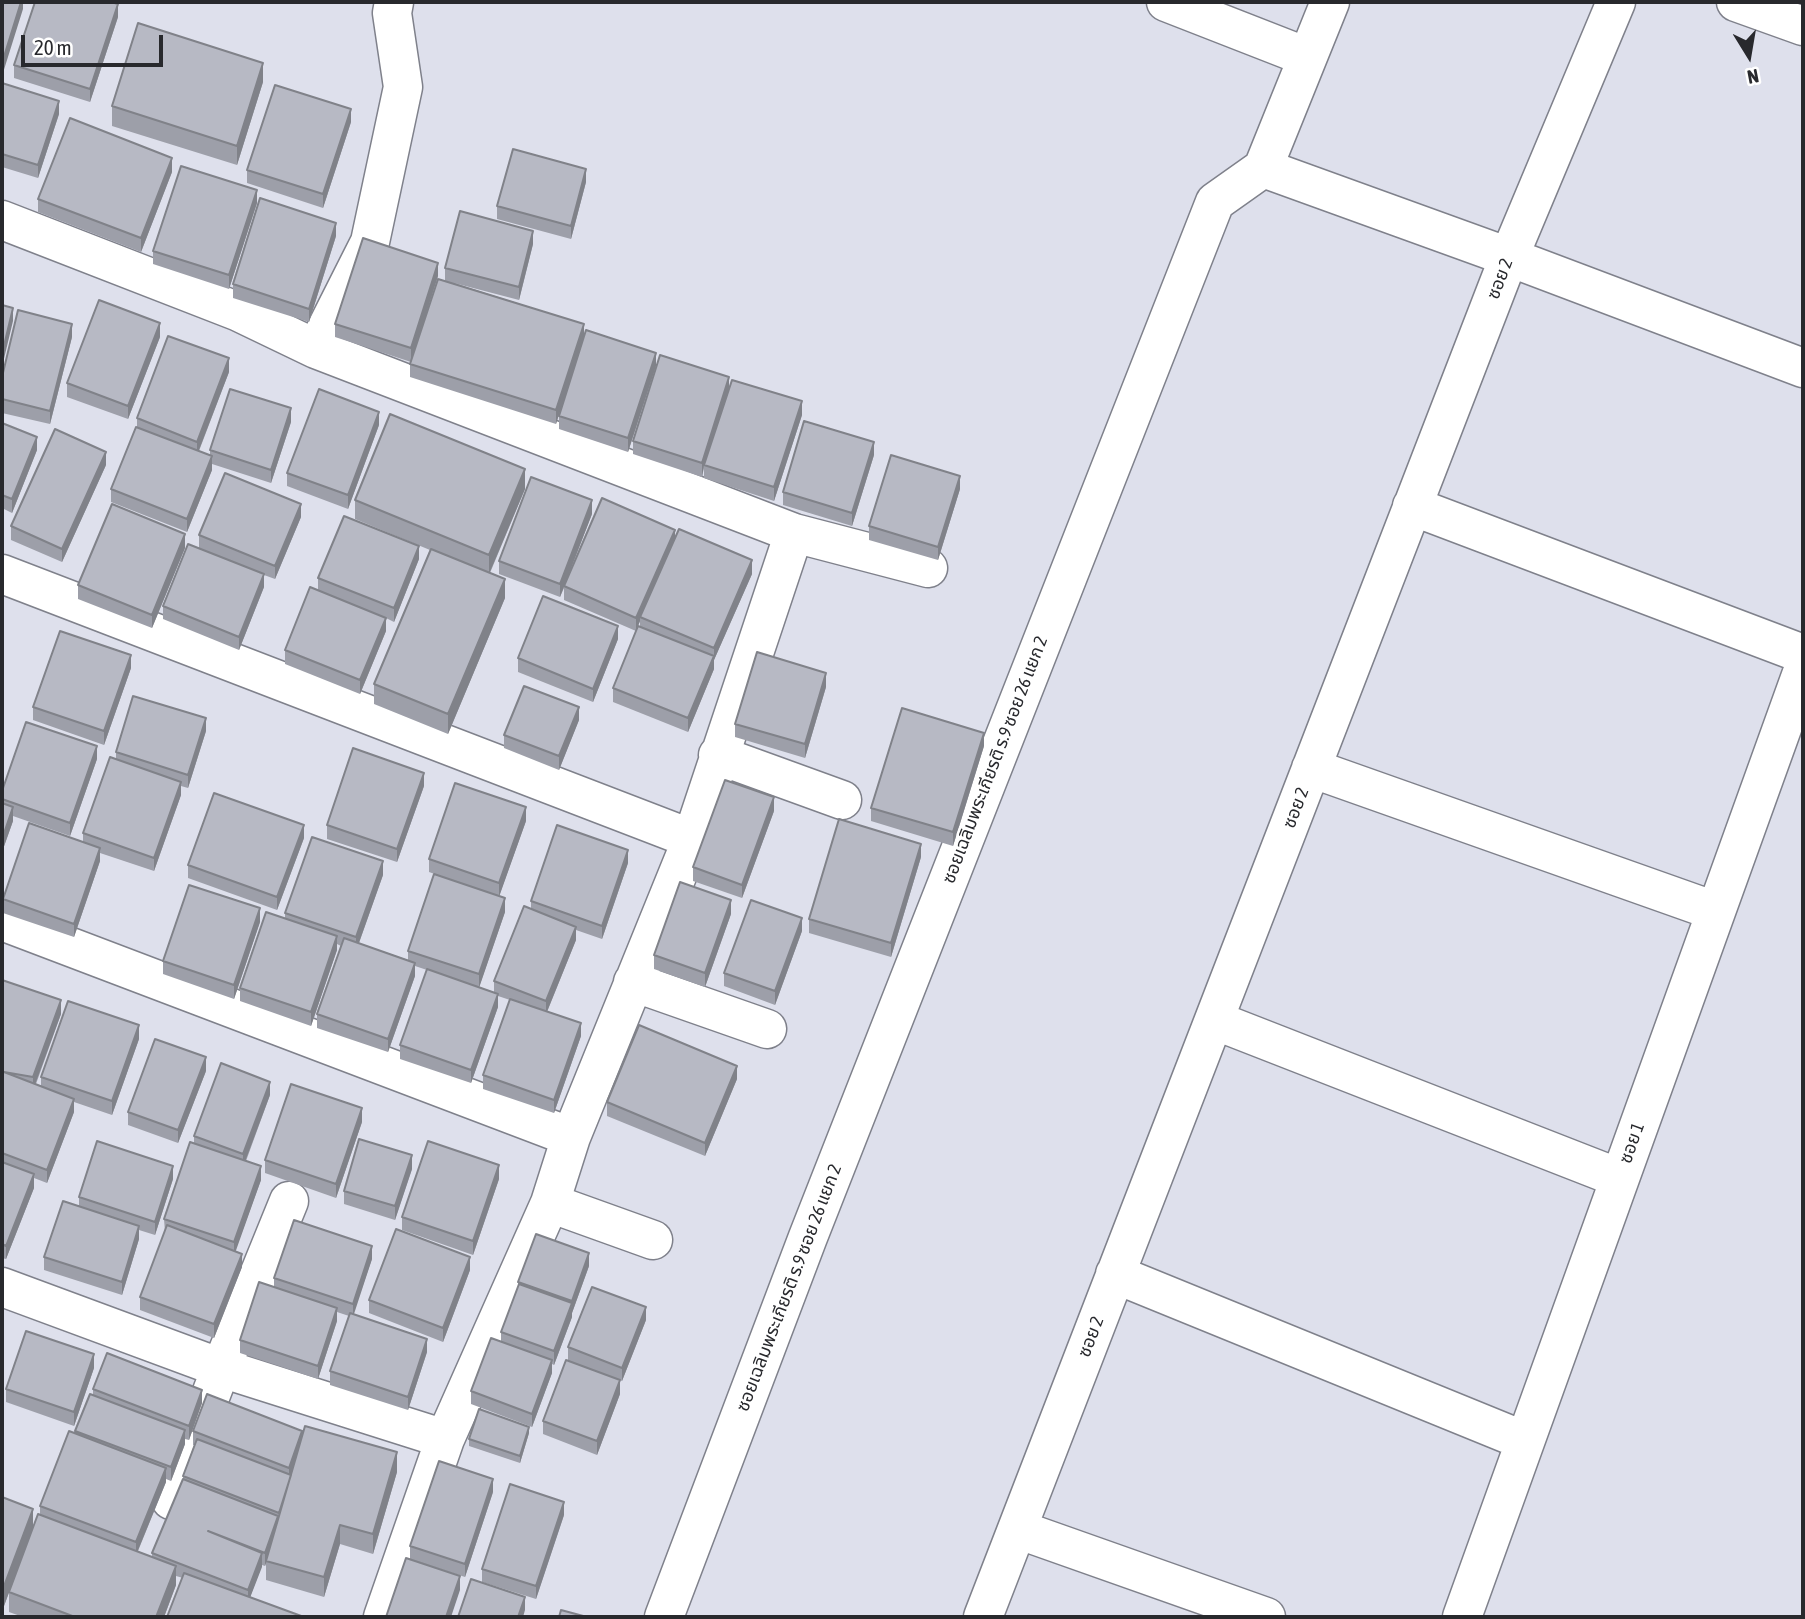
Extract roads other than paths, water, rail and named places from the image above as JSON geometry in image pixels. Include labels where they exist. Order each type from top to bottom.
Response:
[{"type":"street","points":[[1166,2],[1307,57]]},
{"type":"street","points":[[1330,2],[1263,168],[1803,368]]},
{"type":"street","name":"ซอย 2","points":[[983,1617],[1509,257],[1616,2]]},
{"type":"street","points":[[1736,2],[1803,26]]},
{"type":"street","points":[[316,349],[370,242],[403,87],[384,5]]},
{"type":"street","name":"ซอยเฉลิมพระเกียรติ ร.9 ซอย 26 แยก 2","points":[[664,1617],[808,1237],[1215,202],[1263,168]]},
{"type":"street","points":[[2,220],[239,312],[316,349],[794,533],[928,568]]},
{"type":"street","points":[[1412,506],[1803,654]]},
{"type":"street","points":[[383,1617],[445,1438],[550,1203],[571,1137],[692,839],[794,533]]},
{"type":"street","points":[[2,575],[692,839]]},
{"type":"street","name":"ซอย 1","points":[[1461,1617],[1803,670]]},
{"type":"street","points":[[718,755],[842,800]]},
{"type":"street","points":[[1311,768],[1715,911]]},
{"type":"street","points":[[2,921],[571,1137]]},
{"type":"street","points":[[633,982],[767,1029]]},
{"type":"street","points":[[1214,1020],[1619,1178]]},
{"type":"street","points":[[171,1500],[220,1368],[289,1201]]},
{"type":"street","points":[[550,1203],[653,1240]]},
{"type":"street","points":[[1115,1274],[1525,1441]]},
{"type":"street","points":[[2,1286],[220,1368],[445,1438]]},
{"type":"street","points":[[1017,1529],[1266,1617]]}]
